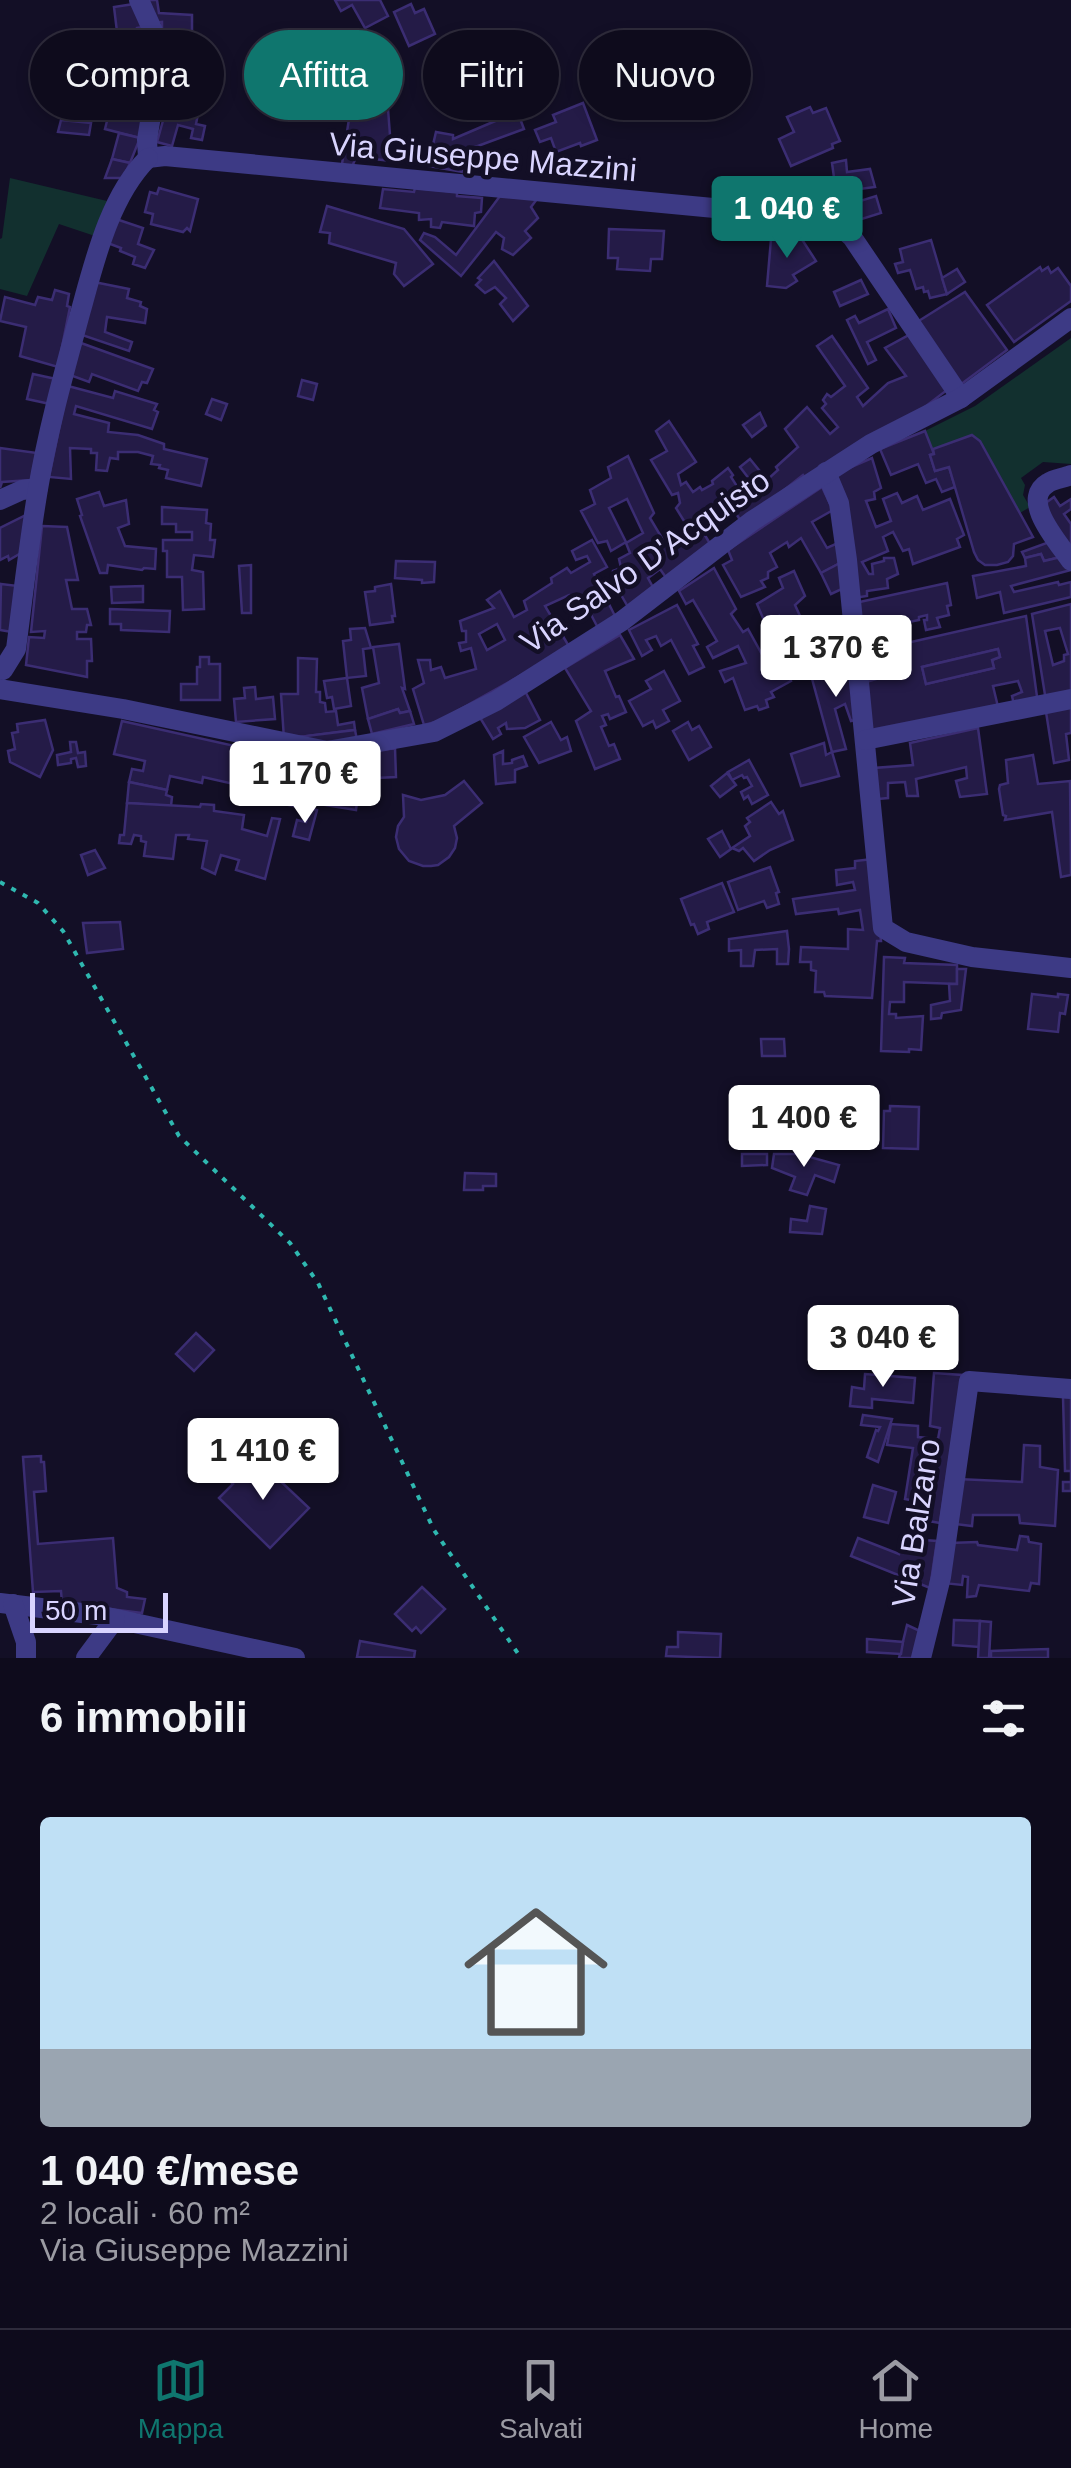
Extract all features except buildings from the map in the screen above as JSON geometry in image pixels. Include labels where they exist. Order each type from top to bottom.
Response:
[{"type":"street","points":[[1,676],[16,649],[38,488],[55,408],[98,250],[110,218],[137,169],[148,158],[156,86],[153,31],[139,0]]},
{"type":"street","name":"Via Giuseppe Mazzini","points":[[148,158],[164,156],[799,216],[836,223],[852,238],[961,398]]},
{"type":"street","name":"Via Salvo D'Acquisto","points":[[1,676],[24,685],[186,712],[232,731],[327,750],[434,732],[496,701],[622,621],[752,520],[871,444],[961,398],[1071,318]]},
{"type":"street","points":[[826,472],[839,504],[883,928],[906,942],[972,957],[1071,968]]},
{"type":"street","points":[[1071,475],[1045,484],[1038,496],[1038,513],[1071,561]]},
{"type":"street","points":[[0,500],[38,488]]},
{"type":"street","points":[[864,740],[1071,699]]},
{"type":"street","name":"Via Balzano","points":[[921,1658],[942,1577],[968,1381],[1071,1390]]},
{"type":"street","points":[[7,1604],[115,1619],[294,1658]]},
{"type":"street","points":[[7,1604],[26,1642],[26,1658]]},
{"type":"street","points":[[86,1658],[115,1619]]},
{"type":"path","points":[[0,882],[38,903],[63,930],[178,1136],[290,1243],[318,1283],[434,1530],[519,1658]]},
{"type":"green space","points":[[10,178],[107,201],[95,236],[59,224],[27,296],[0,289],[0,239]]},
{"type":"green space","points":[[1071,338],[1071,464],[1043,462],[1021,478],[1025,485],[1023,495],[1030,507],[1020,513],[980,441],[972,435],[933,449],[925,431],[975,406]]}]
